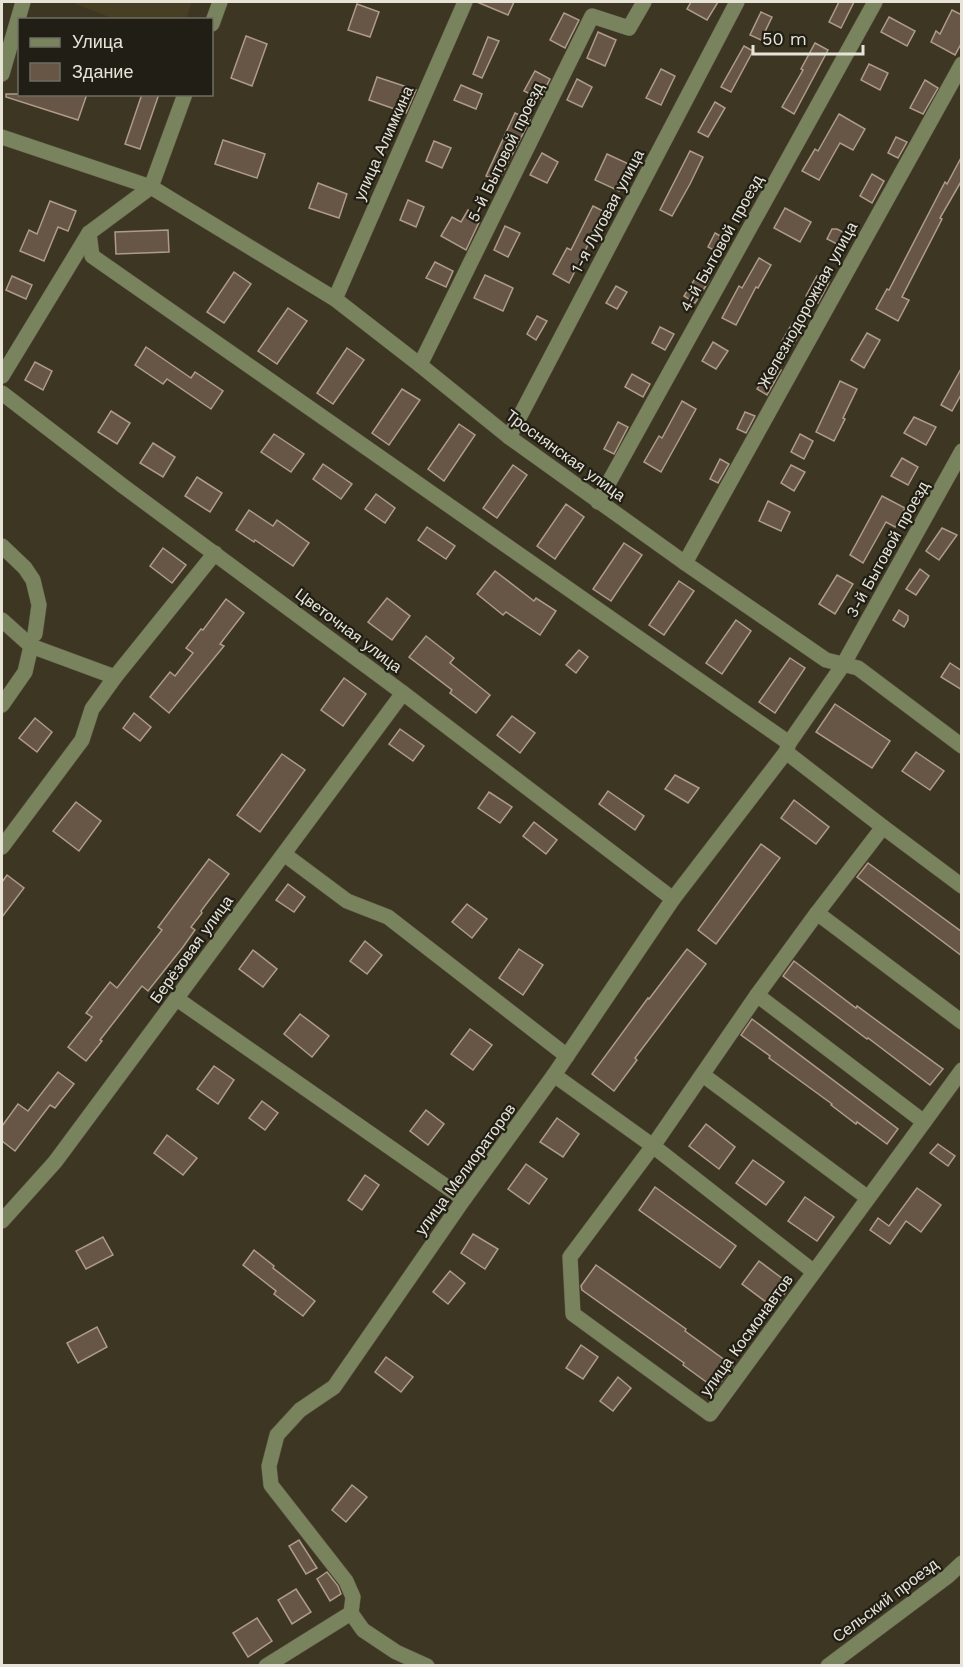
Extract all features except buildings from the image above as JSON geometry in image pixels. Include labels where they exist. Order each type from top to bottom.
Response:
[{"type":"street","points":[[18,18],[23,2]]},
{"type":"street","points":[[213,21],[220,2]]},
{"type":"street","name":"улица Алимкина","points":[[335,299],[465,2]]},
{"type":"street","name":"5-й Бытовой проезд","points":[[420,365],[592,16],[629,28],[644,2]]},
{"type":"street","name":"1-я Луговая улица","points":[[509,437],[737,2]]},
{"type":"street","name":"4-й Бытовой проезд","points":[[598,502],[875,2]]},
{"type":"street","points":[[2,74],[18,19]]},
{"type":"street","name":"Железнодорожная улица","points":[[685,563],[962,64]]},
{"type":"street","points":[[2,376],[89,233],[151,187],[184,96]]},
{"type":"street","name":"Троснянская улица","points":[[2,136],[151,187],[335,299],[509,437],[598,502],[826,660],[858,668],[962,746]]},
{"type":"street","points":[[89,233],[92,256],[788,748],[883,827],[962,886]]},
{"type":"street","name":"Цветочная улица","points":[[2,393],[123,486],[403,693],[673,899]]},
{"type":"street","name":"3-й Бытовой проезд","points":[[788,748],[843,665],[962,451]]},
{"type":"street","points":[[2,546],[25,568],[33,580],[39,605],[25,672],[2,705]]},
{"type":"street","points":[[2,846],[82,740],[92,709],[115,677],[215,553]]},
{"type":"street","points":[[2,620],[33,640],[115,677]]},
{"type":"street","name":"Берёзовая улица","points":[[2,1221],[55,1162],[403,693]]},
{"type":"street","name":"улица Мелиораторов","points":[[351,1613],[353,1597],[346,1581],[271,1485],[269,1466],[277,1435],[300,1410],[334,1387],[464,1199],[554,1075],[673,899],[788,748]]},
{"type":"street","name":"улица Космонавтов","points":[[883,827],[757,995],[653,1146],[570,1257],[573,1314],[710,1414],[962,1070]]},
{"type":"street","points":[[284,854],[347,901],[388,917],[567,1056]]},
{"type":"street","points":[[817,913],[962,1022]]},
{"type":"street","points":[[757,995],[924,1122]]},
{"type":"street","points":[[177,999],[464,1199]]},
{"type":"street","name":"улица Космонавтов","points":[[554,1075],[653,1146],[814,1272]]},
{"type":"street","points":[[703,1075],[868,1198]]},
{"type":"street","name":"Сельский проезд","points":[[828,1665],[948,1576],[962,1563]]},
{"type":"street","points":[[266,1665],[351,1613],[363,1630],[396,1652],[427,1665]]},
{"type":"shaded area","points":[[70,2],[192,2],[186,18],[112,18]]}]
